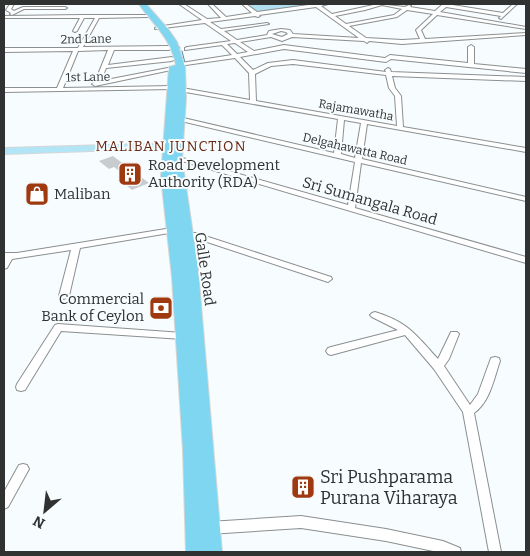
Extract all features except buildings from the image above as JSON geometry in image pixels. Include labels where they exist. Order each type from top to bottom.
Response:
[{"type":"highway","points":[[134,4],[145,10],[161,28],[177,56]]},
{"type":"highway","name":"Galle Road","points":[[174,150],[177,56]]},
{"type":"highway","name":"Galle Road","points":[[177,89],[179,119],[174,150],[166,177],[178,232],[191,269],[212,552]]},
{"type":"highway","name":"Galle Road","points":[[178,232],[196,552]]},
{"type":"main road","points":[[4,151],[174,150]]},
{"type":"street","points":[[181,4],[223,30],[253,53]]},
{"type":"street","points":[[210,4],[224,18]]},
{"type":"street","points":[[244,4],[275,31]]},
{"type":"street","points":[[161,28],[326,4]]},
{"type":"street","points":[[333,15],[382,4],[526,28]]},
{"type":"street","points":[[346,25],[394,16],[412,4]]},
{"type":"street","points":[[438,4],[504,15]]},
{"type":"street","points":[[495,24],[515,4]]},
{"type":"street","points":[[316,5],[333,15],[367,41]]},
{"type":"street","points":[[423,41],[418,30],[445,5]]},
{"type":"street","points":[[8,6],[12,14]]},
{"type":"street","points":[[4,17],[25,6],[65,8]]},
{"type":"street","points":[[12,14],[98,16],[145,10]]},
{"type":"street","points":[[464,18],[474,10]]},
{"type":"street","points":[[46,22],[50,16]]},
{"type":"street","points":[[75,31],[83,16]]},
{"type":"street","points":[[59,89],[78,49],[98,16]]},
{"type":"street","points":[[223,30],[267,24]]},
{"type":"street","points":[[270,36],[275,31],[288,32],[291,35],[342,40],[423,41],[526,34]]},
{"type":"street","points":[[74,89],[98,84],[177,56],[224,44],[270,36],[282,39],[291,35]]},
{"type":"street","points":[[330,54],[342,40]]},
{"type":"street","points":[[224,44],[252,73],[253,103]]},
{"type":"street","points":[[471,64],[472,46]]},
{"type":"street","points":[[104,67],[177,56],[236,56],[284,47],[386,60],[390,57],[526,71]]},
{"type":"street","points":[[98,84],[112,48]]},
{"type":"street","name":"2nd Lane","points":[[4,50],[112,48],[177,56]]},
{"type":"street","points":[[386,60],[392,88],[398,96],[400,128]]},
{"type":"street","points":[[252,73],[270,64],[293,62],[388,74],[526,79]]},
{"type":"street","name":"1st Lane","points":[[4,90],[177,89]]},
{"type":"street","name":"Rajamawatha","points":[[177,89],[526,150]]},
{"type":"street","points":[[338,156],[341,118]]},
{"type":"street","name":"Delgahawatta Road","points":[[179,119],[526,199]]},
{"type":"street","points":[[351,209],[364,122]]},
{"type":"street","name":"Sri Sumangala Road","points":[[174,150],[351,209],[526,260]]},
{"type":"street","points":[[4,266],[7,256],[178,232],[328,279]]},
{"type":"street","points":[[64,296],[76,246]]},
{"type":"street","points":[[375,315],[397,324],[407,331],[438,366],[468,411],[495,552]]},
{"type":"street","points":[[21,387],[58,327],[183,336]]},
{"type":"street","points":[[331,350],[407,331]]},
{"type":"street","points":[[438,366],[444,359],[454,334]]},
{"type":"street","points":[[468,411],[472,409],[480,398],[494,362]]},
{"type":"street","points":[[4,503],[23,469]]},
{"type":"street","points":[[195,529],[301,522],[386,535],[443,547],[455,552]]},
{"type":"shaded area","points":[[246,4],[320,4],[255,13]]},
{"type":"waterway","points":[[170,32],[180,48]]},
{"type":"waterway","points":[[182,51],[185,63]]},
{"type":"waterway","points":[[185,65],[185,78]]},
{"type":"place","name":"Road Development Authority (RDA)","points":[[130,174]]},
{"type":"place","name":"Maliban","points":[[37,194]]},
{"type":"place","name":"Commercial Bank of Ceylon","points":[[161,308]]},
{"type":"place","name":"Sri Pushparama Purana Viharaya","points":[[303,487]]},
{"type":"district","name":"MALIBAN JUNCTION","points":[[171,146]]}]
